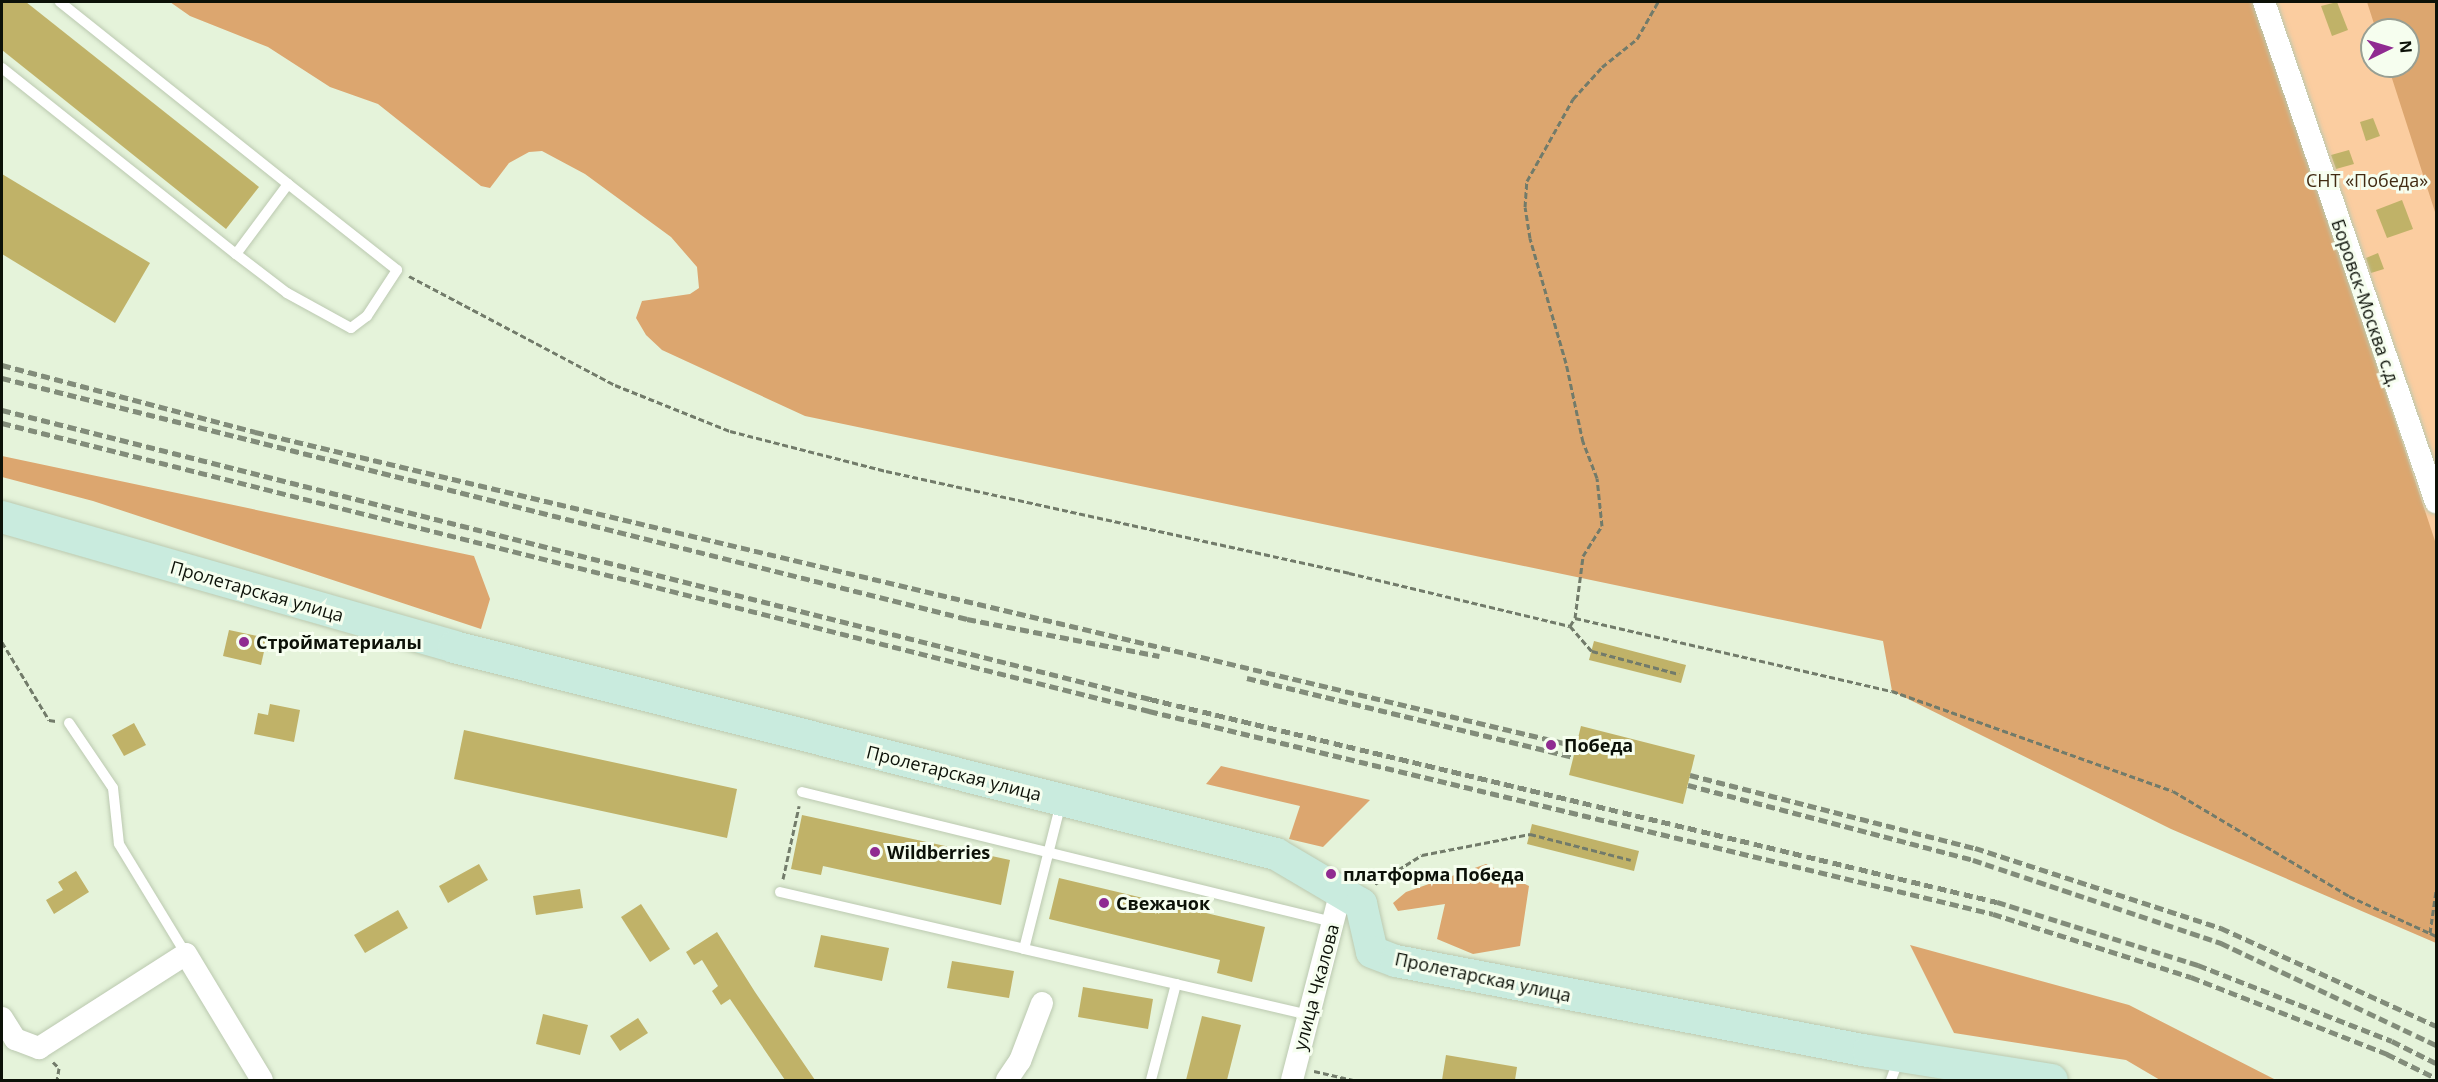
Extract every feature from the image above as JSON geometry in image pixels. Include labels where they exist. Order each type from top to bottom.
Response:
[{"type":"main road","name":"Пролетарская улица","points":[[2,517],[454,647],[1276,854],[1337,908],[1361,904],[1372,952],[1396,961],[1869,1051],[1895,1068]]},
{"type":"main road","points":[[1895,1068],[2052,1080]]},
{"type":"street","name":"Боровск-Москва с.д.","points":[[2264,2],[2436,502]]},
{"type":"street","name":"улица Чкалова","points":[[1294,1073],[1337,908]]},
{"type":"street","points":[[2,1018],[15,1039],[39,1048],[186,954],[262,1080]]},
{"type":"street","points":[[1007,1080],[1020,1061],[1042,1003]]},
{"type":"lane","points":[[2,68],[287,293],[351,328],[367,316],[397,270],[60,2]]},
{"type":"lane","points":[[236,254],[288,184]]},
{"type":"lane","points":[[69,723],[113,788],[119,844],[186,954]]},
{"type":"lane","points":[[802,792],[1048,852],[1337,908]]},
{"type":"lane","points":[[1024,949],[1061,800]]},
{"type":"lane","points":[[780,892],[1309,1015]]},
{"type":"lane","points":[[1151,1080],[1176,984]]},
{"type":"path","points":[[1570,626],[1575,618],[1583,556],[1602,526],[1597,478],[1583,442],[1566,363],[1530,238],[1525,207],[1527,181],[1573,99],[1602,67],[1637,39],[1658,2]]},
{"type":"path","points":[[397,270],[615,385],[730,431],[864,466],[1315,565],[1570,626],[1592,651],[1679,674]]},
{"type":"path","points":[[1575,618],[1892,691],[2173,791],[2349,896],[2436,936]]},
{"type":"path","points":[[2,642],[49,720],[69,723]]},
{"type":"path","points":[[780,892],[802,792]]},
{"type":"path","points":[[1375,884],[1422,855],[1530,834],[1631,860]]},
{"type":"path","points":[[2430,933],[2436,891]]},
{"type":"path","points":[[1294,1073],[1353,1080]]},
{"type":"green space","name":"СНТ «Победа»","points":[[2244,2],[2374,2],[2379,18],[2360,18],[2360,78],[2399,78],[2436,194],[2436,556]]},
{"type":"shaded area","points":[[170,2],[2256,2],[2436,544],[2436,943],[2171,829],[1892,691],[1883,641],[805,416],[662,350],[646,335],[636,318],[642,301],[690,294],[699,288],[697,267],[671,237],[585,174],[542,151],[529,152],[509,163],[490,188],[481,186],[378,104],[330,87],[268,47],[190,16]]},
{"type":"shaded area","points":[[2367,2],[2436,2],[2436,215],[2392,78],[2420,78],[2420,18],[2372,18]]},
{"type":"shaded area","points":[[2,456],[474,556],[490,599],[481,629],[93,501],[2,477]]},
{"type":"shaded area","points":[[1221,766],[1370,800],[1323,847],[1289,839],[1300,806],[1206,784]]},
{"type":"shaded area","points":[[1486,864],[1529,886],[1520,946],[1473,954],[1437,939],[1445,904],[1398,911],[1393,903],[1406,892]]},
{"type":"shaded area","points":[[1910,945],[2129,1005],[2276,1080],[2160,1080],[2126,1060],[1954,1033]]},
{"type":"building","points":[[2,2],[26,2],[259,187],[226,229],[2,50]]},
{"type":"building","points":[[2337,2],[2348,30],[2332,36],[2321,6]]},
{"type":"building","points":[[2373,118],[2380,136],[2366,141],[2360,122]]},
{"type":"building","points":[[2349,150],[2354,164],[2336,169],[2331,155]]},
{"type":"building","points":[[2,174],[150,263],[115,323],[2,254]]},
{"type":"building","points":[[2402,200],[2413,229],[2387,238],[2376,210]]},
{"type":"building","points":[[2378,253],[2384,269],[2371,273],[2366,258]]},
{"type":"building","points":[[229,630],[267,638],[261,665],[223,656]]},
{"type":"building","points":[[1594,641],[1686,665],[1681,683],[1589,660]]},
{"type":"building","points":[[270,704],[300,710],[294,742],[254,734],[258,713],[268,715]]},
{"type":"building","points":[[134,723],[146,745],[124,756],[112,735]]},
{"type":"building","points":[[1581,726],[1695,755],[1683,804],[1569,775]]},
{"type":"building","points":[[464,730],[737,789],[727,838],[454,779]]},
{"type":"building","points":[[802,815],[1010,860],[1001,905],[823,866],[821,875],[791,869]]},
{"type":"building","points":[[1532,824],[1639,851],[1634,871],[1527,844]]},
{"type":"building","points":[[479,864],[488,880],[448,903],[439,886]]},
{"type":"building","points":[[76,871],[89,892],[54,914],[46,900],[63,890],[58,882]]},
{"type":"building","points":[[1059,878],[1265,927],[1252,982],[1217,973],[1220,960],[1049,919]]},
{"type":"building","points":[[580,889],[583,908],[536,915],[533,896]]},
{"type":"building","points":[[641,904],[670,949],[650,962],[621,917]]},
{"type":"building","points":[[398,910],[408,928],[365,953],[354,935]]},
{"type":"building","points":[[717,932],[815,1080],[785,1080],[730,999],[721,1005],[712,991],[718,986],[702,960],[694,965],[686,952]]},
{"type":"building","points":[[821,935],[889,948],[882,981],[814,967]]},
{"type":"building","points":[[952,961],[1014,971],[1009,998],[947,988]]},
{"type":"building","points":[[1083,987],[1153,999],[1148,1029],[1078,1017]]},
{"type":"building","points":[[543,1014],[588,1025],[580,1055],[536,1044]]},
{"type":"building","points":[[1202,1016],[1241,1025],[1227,1080],[1186,1080]]},
{"type":"building","points":[[638,1018],[648,1033],[620,1051],[610,1036]]},
{"type":"building","points":[[1446,1055],[1517,1067],[1515,1080],[1442,1080]]},
{"type":"railway","points":[[2,365],[255,432],[1576,746]]},
{"type":"railway","points":[[2,378],[967,619],[1159,656]]},
{"type":"railway","points":[[2,410],[1150,699],[1997,902],[2198,965],[2392,1041],[2436,1063]]},
{"type":"railway","points":[[2,423],[1149,711],[1993,914],[2191,977],[2387,1054],[2436,1078]]},
{"type":"railway","points":[[1247,678],[1573,757]]},
{"type":"railway","points":[[1690,775],[1975,848],[2221,928],[2436,1026]]},
{"type":"railway","points":[[1688,785],[1973,860],[2221,943],[2436,1045]]},
{"type":"place","name":"Стройматериалы","points":[[244,642]]},
{"type":"place","name":"Победа","points":[[1551,745]]},
{"type":"place","name":"Wildberries","points":[[875,852]]},
{"type":"place","name":"платформа Победа","points":[[1331,874]]},
{"type":"place","name":"Свежачок","points":[[1104,903]]}]
